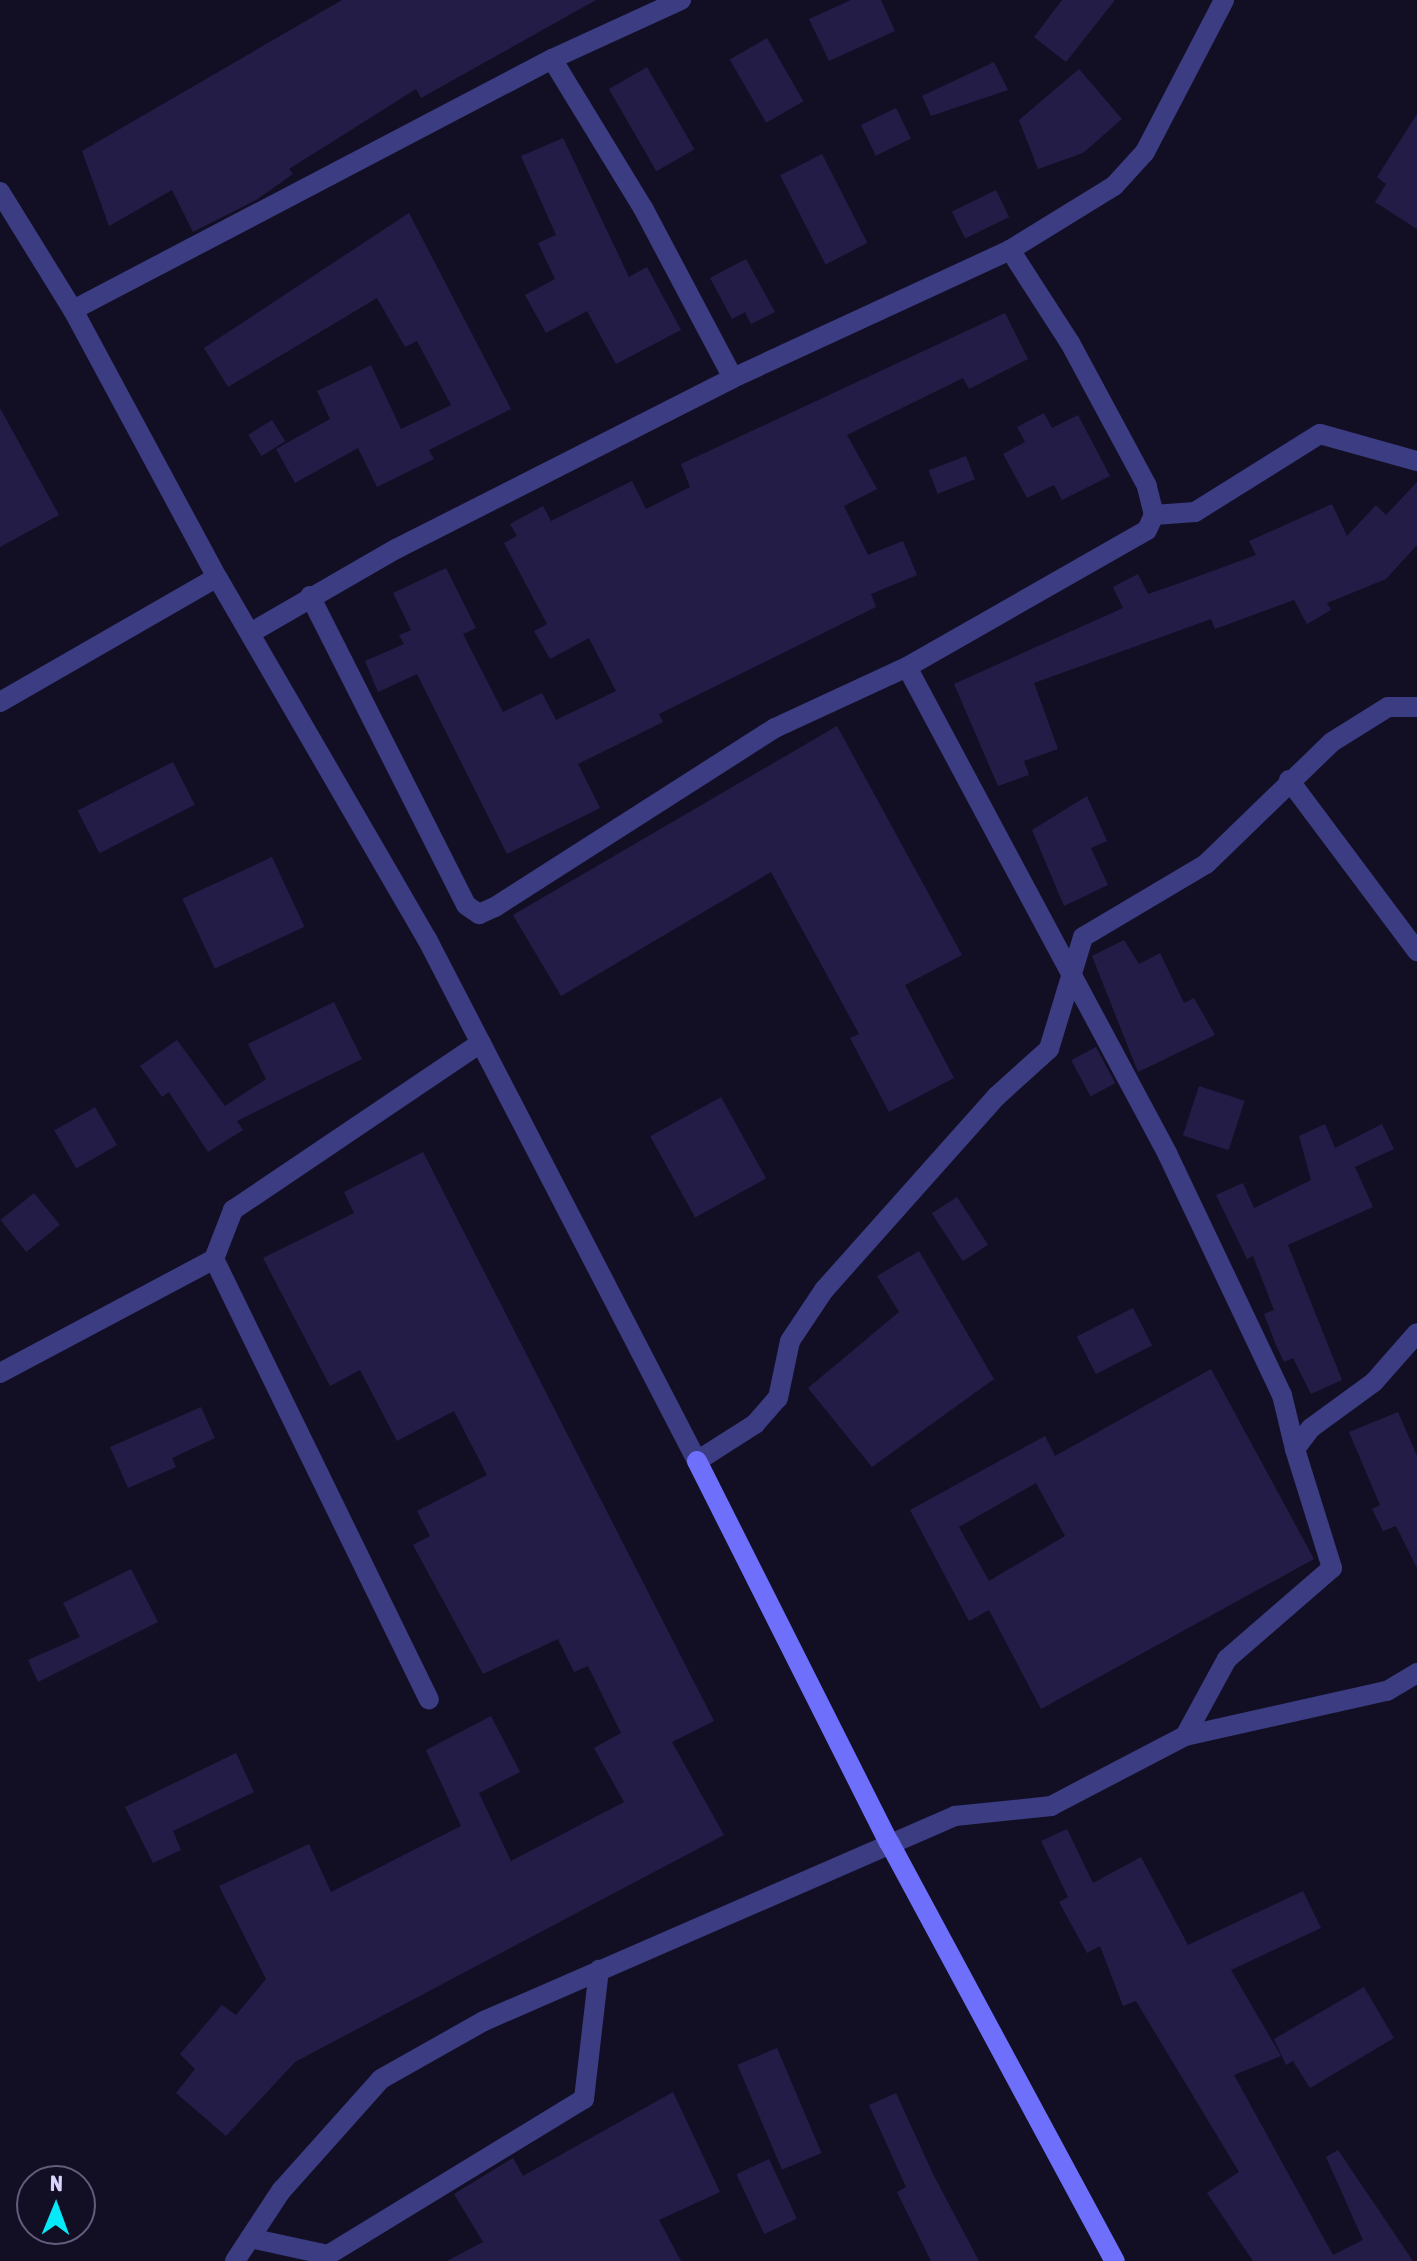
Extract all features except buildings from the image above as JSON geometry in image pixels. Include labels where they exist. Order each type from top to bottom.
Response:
[{"type":"main road","points":[[697,1461],[889,1842],[1115,2261]]},
{"type":"street","points":[[73,310],[552,59],[681,0]]},
{"type":"street","points":[[252,632],[310,596],[733,378],[1010,250],[1114,186],[1145,152],[1224,0]]},
{"type":"street","points":[[552,59],[643,208],[733,378]]},
{"type":"street","points":[[0,192],[73,310],[217,577],[252,632],[481,1043],[697,1461],[755,1424],[778,1398],[790,1341],[824,1290],[997,1096],[1049,1049],[1065,1013],[1069,971],[1083,937],[1098,924],[1206,864],[1289,780],[1332,742],[1388,707],[1417,707]]},
{"type":"street","points":[[310,596],[466,905],[479,914],[775,728],[907,667],[1147,530],[1154,515],[1147,486],[1077,356],[1010,250]]},
{"type":"street","points":[[1154,515],[1176,519],[1195,512],[1320,434],[1417,461]]},
{"type":"street","points":[[0,702],[217,577]]},
{"type":"street","points":[[907,667],[1069,971],[1245,1314],[1282,1395],[1295,1449],[1332,1568],[1227,1659],[1185,1736]]},
{"type":"street","points":[[1289,780],[1417,951]]},
{"type":"street","points":[[0,1373],[214,1259],[233,1210],[481,1043]]},
{"type":"street","points":[[214,1259],[429,1699]]},
{"type":"street","points":[[1295,1449],[1311,1428],[1374,1382],[1417,1333]]},
{"type":"street","points":[[235,2261],[281,2191],[381,2079],[484,2021],[889,1842],[955,1816],[1051,1806],[1185,1736],[1387,1691],[1417,1673]]},
{"type":"street","points":[[250,2238],[328,2255],[584,2099],[599,1970]]}]
